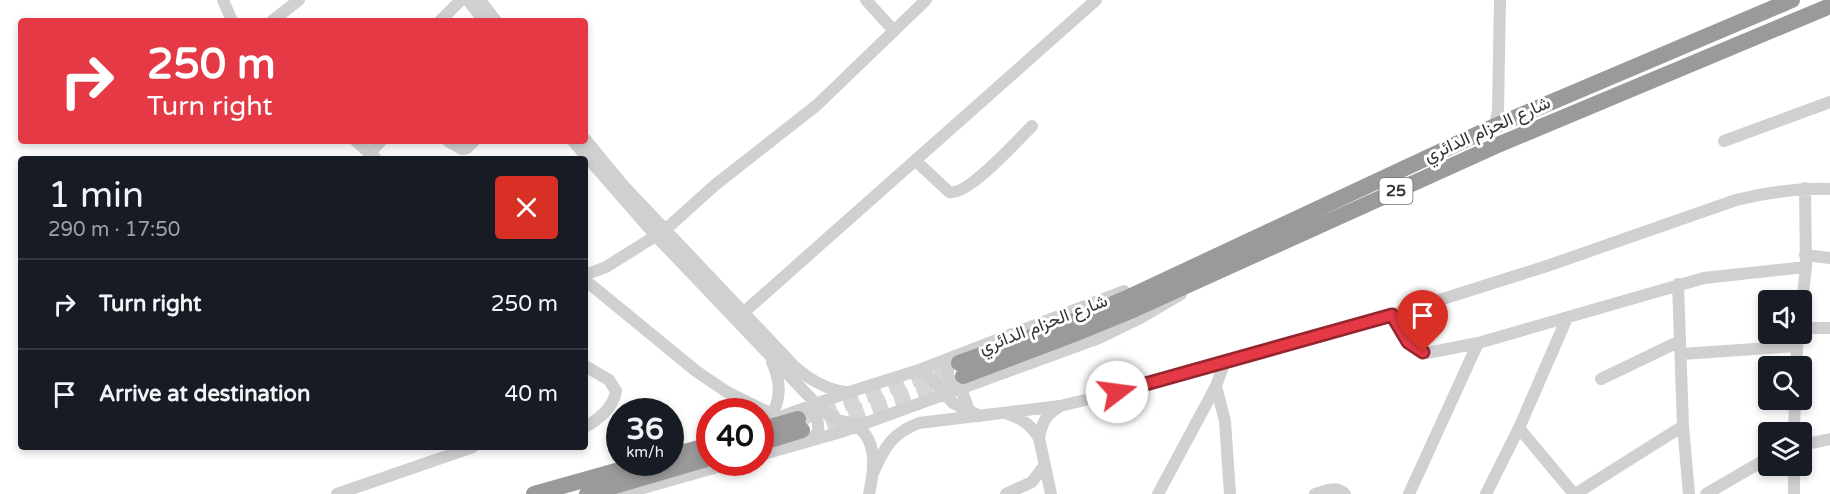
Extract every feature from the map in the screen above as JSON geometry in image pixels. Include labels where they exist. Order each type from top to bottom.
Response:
[{"type":"highway","name":"شارع الحزام الدائري","points":[[1191,276],[1495,126],[1783,2]]},
{"type":"highway","name":"شارع الحزام الدائري","points":[[959,371],[1129,297],[1191,276],[1830,6]]},
{"type":"highway","points":[[774,423],[802,425]]},
{"type":"highway","points":[[774,437],[802,425]]},
{"type":"highway","points":[[587,494],[696,462]]},
{"type":"highway","points":[[542,492],[606,474]]},
{"type":"street","points":[[223,0],[231,18]]},
{"type":"street","points":[[276,18],[299,0]]},
{"type":"street","points":[[443,18],[461,0]]},
{"type":"street","points":[[468,0],[482,18]]},
{"type":"street","points":[[480,0],[494,18]]},
{"type":"street","points":[[866,0],[894,31]]},
{"type":"street","points":[[588,274],[606,267],[660,233],[716,185],[818,105],[926,0]]},
{"type":"street","points":[[743,313],[1096,0]]},
{"type":"street","points":[[1495,126],[1498,110],[1500,0]]},
{"type":"street","points":[[1724,141],[1830,102]]},
{"type":"street","points":[[916,161],[949,192],[958,192],[977,179],[1032,126]]},
{"type":"street","points":[[588,142],[660,233],[743,313],[768,353],[816,404],[832,417],[857,426],[868,441],[874,455],[874,471],[869,494]]},
{"type":"street","points":[[359,144],[373,156]]},
{"type":"street","points":[[453,144],[462,149],[471,144]]},
{"type":"street","points":[[576,144],[587,156]]},
{"type":"street","points":[[588,157],[751,329],[806,377],[826,388],[846,393]]},
{"type":"street","points":[[1803,290],[1806,261],[1805,188]]},
{"type":"street","points":[[874,471],[891,440],[907,427],[919,423],[975,413],[1005,413],[1060,406],[1392,315],[1547,266],[1736,200],[1805,188],[1830,189]]},
{"type":"street","points":[[1392,315],[1408,342],[1419,351],[1427,353],[1478,343],[1704,278],[1830,258]]},
{"type":"street","points":[[774,445],[802,425],[816,404],[846,393],[916,371],[959,371],[1106,335],[1170,302],[1191,276]]},
{"type":"street","points":[[588,282],[696,371],[737,398]]},
{"type":"street","points":[[1678,285],[1683,426],[1689,494]]},
{"type":"street","points":[[1486,494],[1519,428],[1567,318]]},
{"type":"street","points":[[1812,328],[1830,328]]},
{"type":"street","points":[[1409,494],[1478,343]]},
{"type":"street","points":[[1601,379],[1681,348],[1797,346],[1796,356]]},
{"type":"street","points":[[768,353],[780,382],[778,398],[774,405]]},
{"type":"street","points":[[1158,494],[1216,386],[1225,361]]},
{"type":"street","points":[[588,368],[609,380],[616,391],[614,400],[604,412],[588,425]]},
{"type":"street","points":[[916,371],[929,376],[958,406],[975,413]]},
{"type":"street","points":[[841,432],[945,395],[959,371]]},
{"type":"street","points":[[959,371],[975,413]]},
{"type":"street","points":[[1216,386],[1226,421],[1230,494]]},
{"type":"street","points":[[1049,494],[1039,438],[1047,416],[1060,406]]},
{"type":"street","points":[[1005,413],[1019,417],[1039,438]]},
{"type":"street","points":[[802,425],[841,432],[868,441]]},
{"type":"street","points":[[1519,428],[1574,494],[1683,426]]},
{"type":"street","points":[[1812,443],[1830,439]]},
{"type":"street","points":[[337,494],[463,450]]},
{"type":"street","points":[[1706,494],[1758,464]]},
{"type":"street","points":[[1006,494],[1032,482],[1044,466]]},
{"type":"street","points":[[542,492],[569,479],[606,467]]},
{"type":"street","points":[[622,494],[696,473]]},
{"type":"street","points":[[1794,476],[1794,494]]},
{"type":"street","points":[[1032,482],[1049,494]]},
{"type":"street","points":[[1315,494],[1336,489],[1345,494]]},
{"type":"tunnel","points":[[798,419],[959,363]]},
{"type":"tunnel","points":[[826,423],[963,376]]},
{"type":"route","points":[[1117,392],[1392,315],[1408,342],[1415,349],[1423,352]]}]
